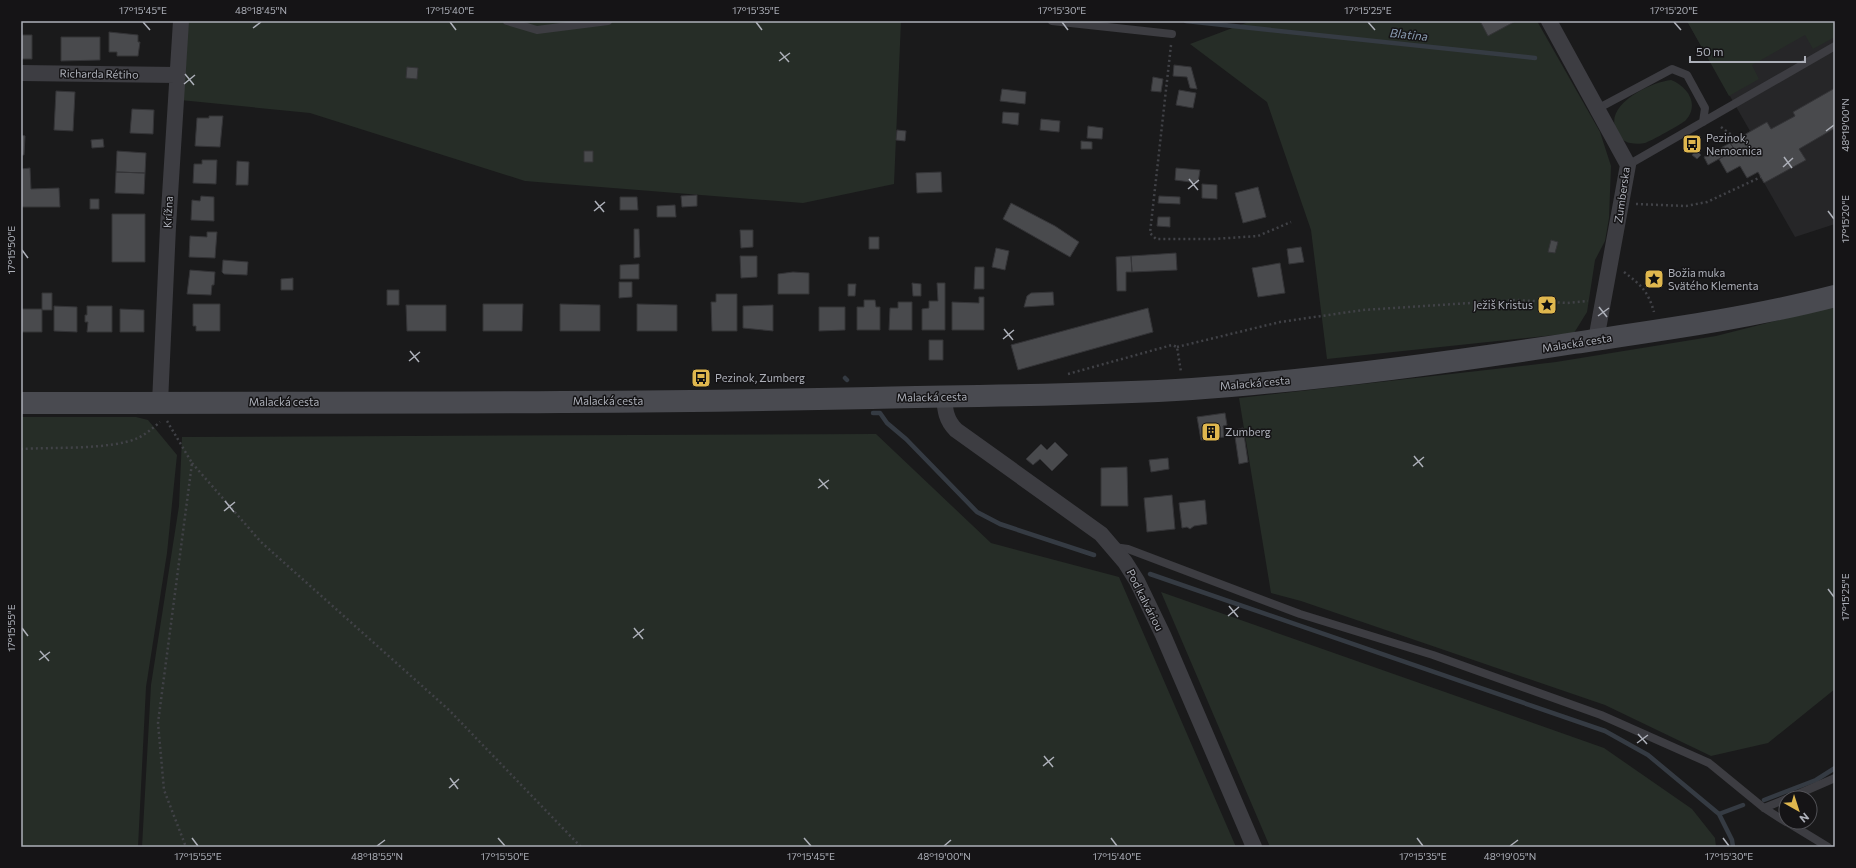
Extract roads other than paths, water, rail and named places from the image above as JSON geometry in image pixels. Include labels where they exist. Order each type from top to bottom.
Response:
[{"type":"main road","name":"Malacká cesta","points":[[21,403],[163,410],[1048,396],[1183,389],[1348,375],[1596,340],[1783,308],[1835,296]]},
{"type":"street","name":"Krížna","points":[[163,410],[168,227],[176,75],[181,21]]},
{"type":"street","name":"Zumberska","points":[[1549,21],[1628,166],[1596,340]]},
{"type":"street","name":"Richarda Rétiho","points":[[21,73],[176,75]]},
{"type":"street","name":"Pod kalváriou","points":[[944,397],[946,415],[956,430],[1101,534],[1113,547],[1137,581],[1163,635],[1254,847]]},
{"type":"lane","points":[[507,21],[537,30],[608,21]]},
{"type":"lane","points":[[1052,21],[1172,34]]},
{"type":"lane","points":[[1628,166],[1835,46]]},
{"type":"lane","points":[[1597,109],[1672,69],[1687,75],[1705,108],[1703,122]]},
{"type":"lane","points":[[1113,547],[1128,549],[1300,614],[1433,655],[1601,715],[1709,763],[1764,808],[1778,817]]},
{"type":"lane","points":[[1807,790],[1835,778]]},
{"type":"lane","points":[[1764,808],[1778,802]]},
{"type":"lane","points":[[1799,830],[1828,847]]},
{"type":"waterway","name":"Blatina","points":[[1186,21],[1535,58]]},
{"type":"waterway","points":[[873,413],[880,413],[887,423],[906,439],[977,512],[1000,524],[1094,555]]},
{"type":"waterway","points":[[1150,574],[1605,731],[1648,755],[1719,814],[1732,840],[1733,847]]},
{"type":"waterway","points":[[1764,800],[1816,780],[1835,768]]},
{"type":"waterway","points":[[1719,814],[1743,805]]},
{"type":"place","name":"Pezinok, Nemocnica","points":[[1692,144]]},
{"type":"place","name":"Božia muka Svätého Klementa","points":[[1654,279]]},
{"type":"place","name":"Ježiš Kristus","points":[[1547,305]]},
{"type":"place","name":"Pezinok, Zumberg","points":[[701,378]]},
{"type":"place","name":"Zumberg","points":[[1211,432]]}]
